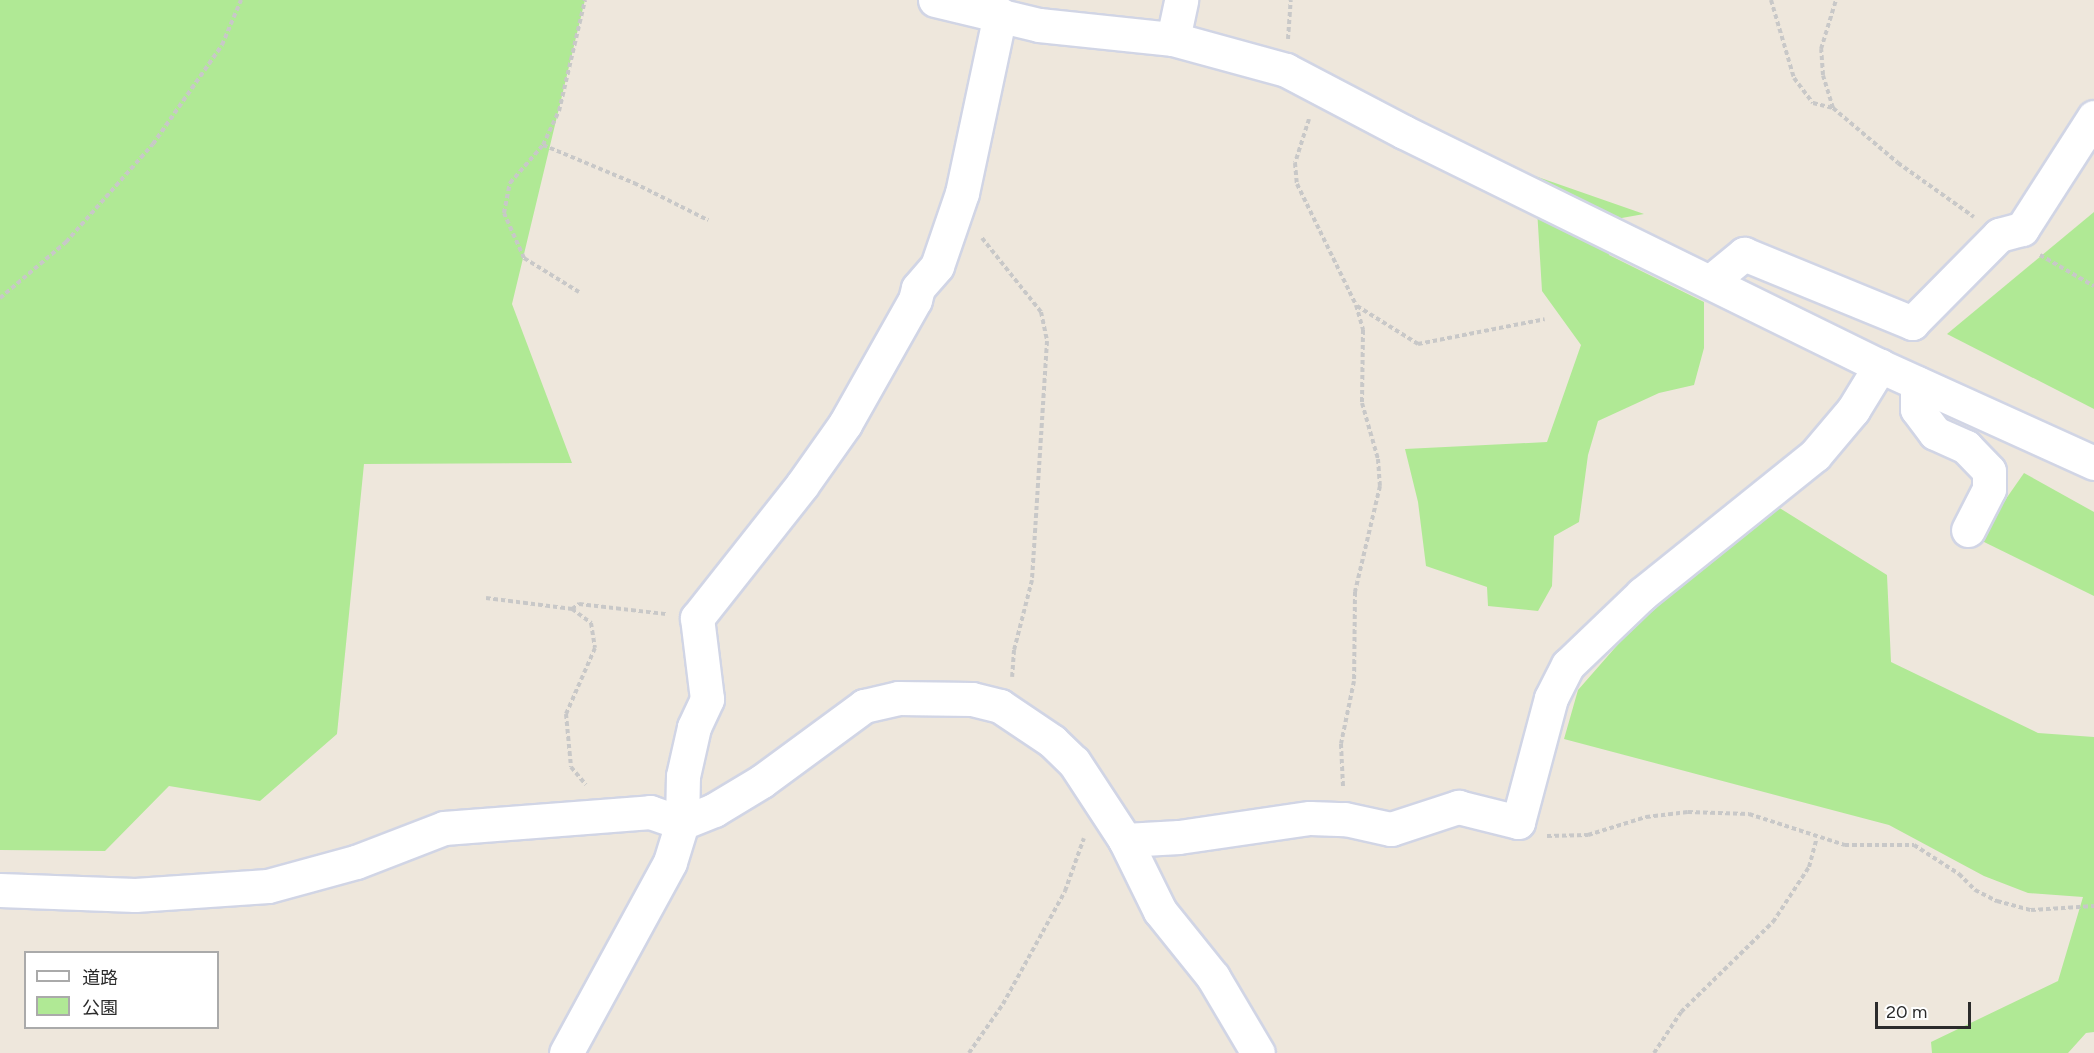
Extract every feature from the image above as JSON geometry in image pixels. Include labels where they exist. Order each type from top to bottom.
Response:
[{"type":"street","points":[[935,0],[1049,26],[1173,39],[1286,70],[1404,132],[1880,366],[2094,463]]},
{"type":"street","points":[[1173,39],[1181,0]]},
{"type":"street","points":[[566,1053],[670,862],[682,823],[683,776],[694,727],[708,699],[697,618],[802,485],[845,424],[915,300],[918,288],[937,266],[959,203],[1000,14]]},
{"type":"street","points":[[1711,281],[1744,254],[1912,323],[1999,235],[2022,229],[2094,117]]},
{"type":"street","points":[[1125,840],[1179,837],[1310,818],[1344,819],[1391,829],[1458,807],[1518,822],[1551,698],[1569,665],[1642,594],[1815,455],[1853,410],[1880,366]]},
{"type":"street","points":[[1917,383],[1917,409],[1935,433],[1966,447],[1989,471],[1989,489],[1968,530]]},
{"type":"street","points":[[0,890],[135,895],[268,886],[356,862],[444,828],[650,812],[682,823],[714,810],[762,781],[864,706],[898,698],[972,699],[1006,710],[1052,741],[1074,762],[1097,802],[1125,840],[1160,911],[1213,977],[1258,1053]]},
{"type":"path","points":[[0,298],[66,242],[153,144],[222,45],[242,0]]},
{"type":"path","points":[[579,292],[524,258],[504,213],[510,183],[543,145],[559,111],[585,0]]},
{"type":"path","points":[[1771,0],[1794,78],[1813,102],[1833,108],[1898,164],[1999,235],[2094,286]]},
{"type":"path","points":[[1833,108],[1823,75],[1821,49],[1836,0]]},
{"type":"path","points":[[1318,87],[1295,162],[1297,184],[1356,305],[1363,330],[1362,403],[1378,459],[1380,486],[1355,592],[1354,681],[1341,744],[1344,819]]},
{"type":"path","points":[[543,145],[634,183],[708,220]]},
{"type":"path","points":[[959,203],[972,228],[1041,312],[1047,341],[1032,580],[1014,650],[1006,710]]},
{"type":"path","points":[[1356,305],[1418,344],[1545,319]]},
{"type":"path","points":[[486,598],[572,609],[591,623],[595,648],[566,714],[571,767],[612,815]]},
{"type":"path","points":[[572,609],[579,604],[697,618]]},
{"type":"path","points":[[969,1053],[1003,1004],[1065,891],[1097,802]]},
{"type":"path","points":[[1518,822],[1555,838],[1588,835],[1646,817],[1720,812],[1749,814],[1816,838],[1845,845],[1914,845],[1959,874],[1975,890],[1997,901],[2031,909],[2094,906]]},
{"type":"path","points":[[1654,1053],[1681,1012],[1773,922],[1809,867],[1816,838]]},
{"type":"green space","points":[[0,0],[585,0],[512,304],[572,463],[364,464],[337,734],[260,801],[169,786],[105,851],[0,850]]},
{"type":"green space","points":[[1535,176],[1644,214],[1605,221],[1609,255],[1704,302],[1704,348],[1694,385],[1659,393],[1598,421],[1588,455],[1579,522],[1554,536],[1552,586],[1538,611],[1488,606],[1487,587],[1426,566],[1418,502],[1405,449],[1547,442],[1581,345],[1542,291]]},
{"type":"green space","points":[[2094,212],[2094,409],[1947,334]]},
{"type":"green space","points":[[2024,473],[2094,512],[2094,596],[1978,539]]},
{"type":"green space","points":[[1778,507],[1887,575],[1891,662],[2038,733],[2094,737],[2094,1032],[2086,1033],[2068,1053],[1932,1053],[1931,1042],[2058,981],[2083,897],[2028,893],[1984,876],[1889,825],[1564,739],[1578,690],[1642,617]]}]
